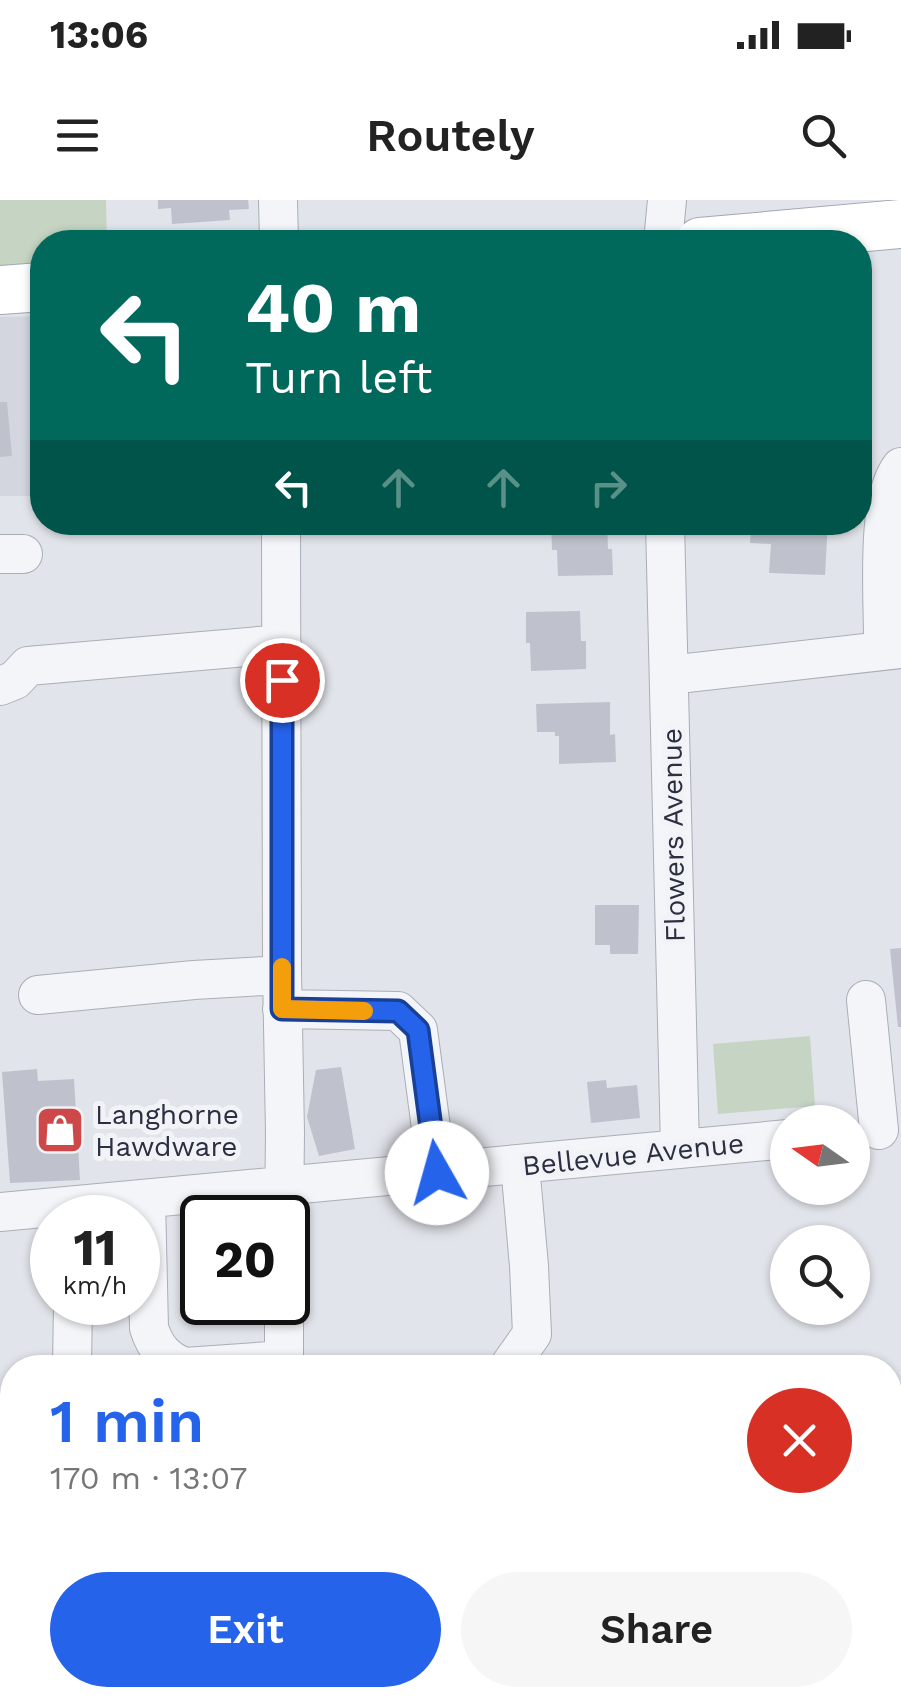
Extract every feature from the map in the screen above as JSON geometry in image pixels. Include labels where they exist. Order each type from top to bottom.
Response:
[{"type":"main road","points":[[834,230],[901,224]]},
{"type":"main road","points":[[0,290],[30,287]]},
{"type":"street","points":[[278,200],[279,230]]},
{"type":"street","points":[[664,230],[666,200]]},
{"type":"street","points":[[669,675],[892,650],[882,559],[886,502],[892,480],[901,467]]},
{"type":"street","points":[[281,535],[284,1195]]},
{"type":"street","name":"Flowers Avenue","points":[[665,535],[680,1148]]},
{"type":"street","points":[[9,668],[282,644]]},
{"type":"street","points":[[38,996],[194,980],[398,1011],[418,1030],[437,1173]]},
{"type":"street","points":[[866,1000],[878,1130]]},
{"type":"street","name":"Bellevue Avenue","points":[[310,1197],[437,1173],[770,1140]]},
{"type":"street","points":[[517,1355],[532,1334],[520,1165]]},
{"type":"street","name":"Bellevue Avenue","points":[[0,1212],[30,1212]]},
{"type":"street","points":[[72,1355],[73,1325]]},
{"type":"street","points":[[149,1325],[154,1346],[165,1355]]},
{"type":"street","points":[[284,1325],[284,1355]]},
{"type":"shaded area","points":[[30,316],[30,496],[0,496],[0,317]]},
{"type":"green space","points":[[0,200],[106,200],[107,230],[30,230],[30,267],[0,268]]},
{"type":"green space","points":[[810,1036],[815,1105],[770,1105],[770,1110],[718,1114],[713,1044]]},
{"type":"building","points":[[158,200],[248,200],[249,209],[229,210],[230,220],[172,224],[171,208],[158,209]]},
{"type":"building","points":[[0,402],[7,402],[12,456],[0,457]]},
{"type":"building","points":[[551,535],[607,535],[613,575],[558,576],[557,550],[552,550]]},
{"type":"building","points":[[750,535],[827,535],[825,575],[769,573],[771,544],[750,543]]},
{"type":"building","points":[[580,611],[586,669],[531,671],[526,612]]},
{"type":"building","points":[[610,702],[610,735],[615,734],[616,762],[559,764],[559,736],[555,732],[537,732],[536,704]]},
{"type":"building","points":[[595,905],[639,905],[638,954],[610,954],[610,945],[595,945]]},
{"type":"building","points":[[901,948],[901,1027],[898,1027],[890,949]]},
{"type":"building","points":[[341,1067],[355,1149],[319,1156],[307,1117],[316,1070]]},
{"type":"building","points":[[37,1069],[38,1081],[74,1079],[80,1180],[10,1183],[2,1072]]},
{"type":"building","points":[[606,1080],[607,1088],[637,1085],[640,1118],[591,1123],[587,1082]]},
{"type":"slow traffic","points":[[282,967],[282,1009],[364,1011]]},
{"type":"place","name":"Langhorne Hawdware","points":[[60,1130]]},
{"type":"route","points":[[282,680],[282,1009],[398,1011],[418,1030],[437,1173]]}]
